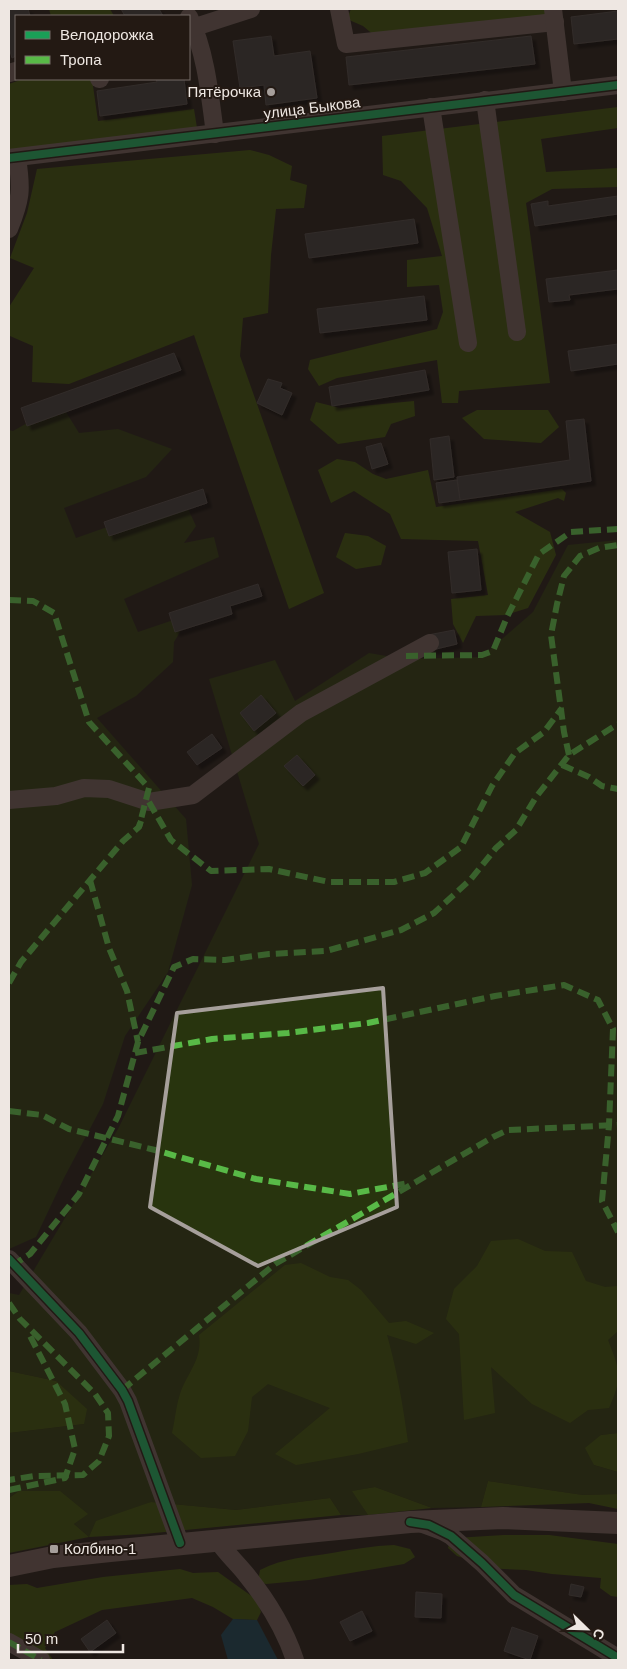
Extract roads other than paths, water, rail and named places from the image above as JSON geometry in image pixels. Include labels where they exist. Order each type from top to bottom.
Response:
[{"type":"main road","points":[[9,1566],[53,1557],[180,1543],[410,1522],[502,1518],[618,1524]]},
{"type":"street","points":[[215,134],[204,63],[190,23],[251,9]]},
{"type":"street","points":[[339,9],[346,44],[554,16],[563,92]]},
{"type":"street","name":"улица Быкова","points":[[13,158],[618,85]]},
{"type":"street","points":[[485,100],[517,332]]},
{"type":"street","points":[[431,107],[468,343]]},
{"type":"street","points":[[9,229],[19,204],[20,180],[13,158]]},
{"type":"street","points":[[9,800],[56,796],[84,788],[109,789],[149,802],[193,795],[301,714],[430,643]]},
{"type":"street","points":[[9,1258],[79,1333],[122,1390],[128,1401],[180,1543]]},
{"type":"street","points":[[410,1522],[429,1525],[451,1536],[514,1595],[618,1658]]},
{"type":"street","points":[[218,1541],[226,1554],[244,1571],[266,1600],[281,1625],[295,1660]]},
{"type":"street","points":[[9,1642],[42,1660]]},
{"type":"water","points":[[233,1619],[257,1620],[278,1660],[228,1660],[221,1635]]},
{"type":"place","name":"Пятёрочка","points":[[271,92]]},
{"type":"place","name":"Колбино-1","points":[[54,1549]]}]
